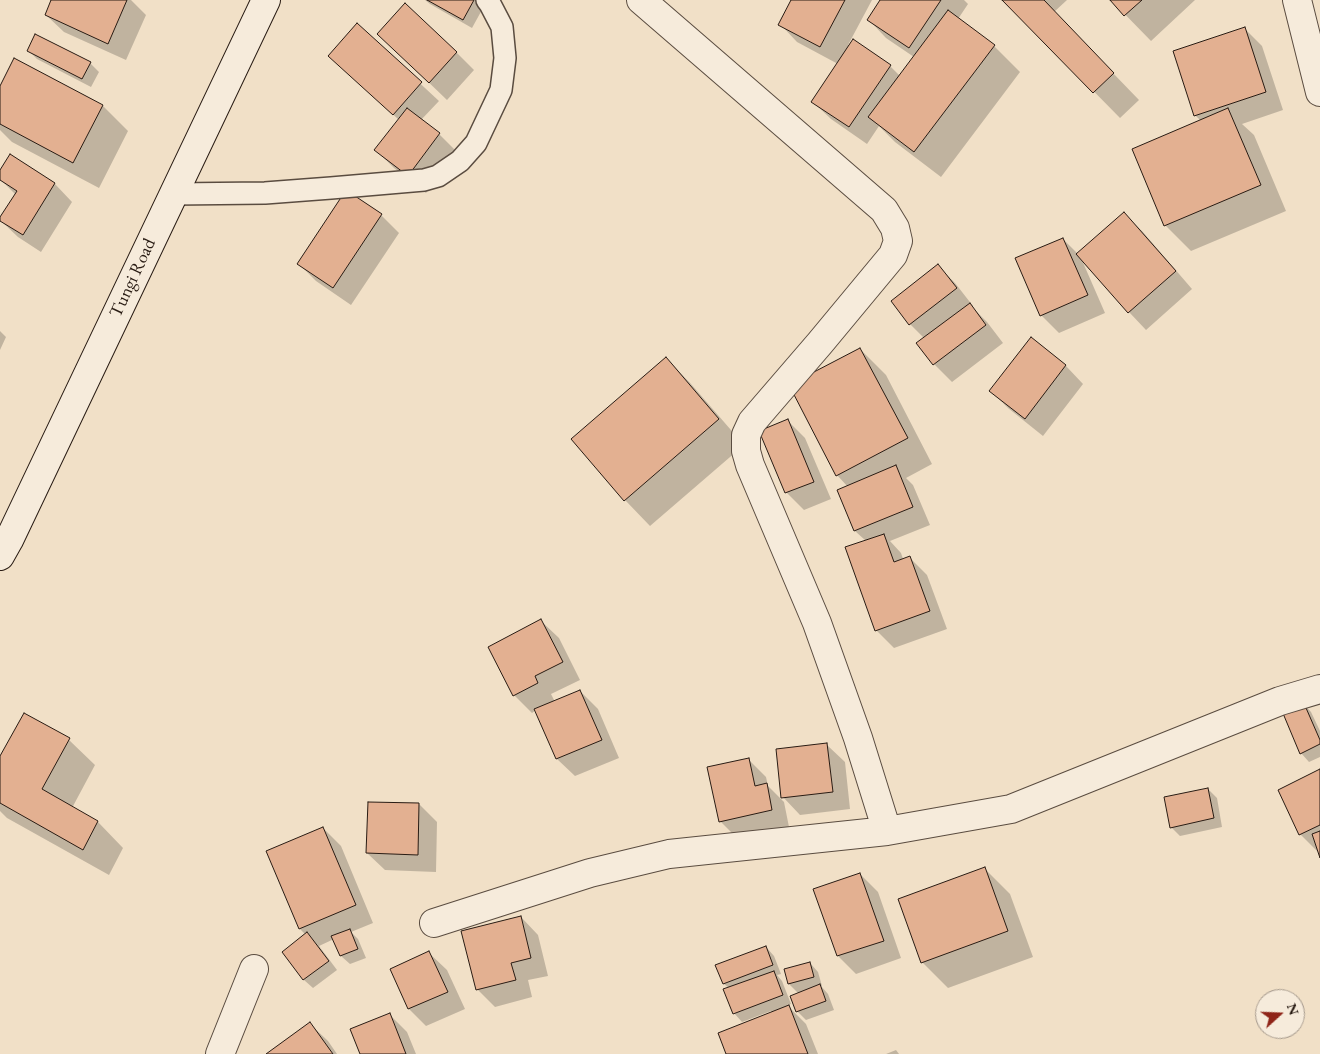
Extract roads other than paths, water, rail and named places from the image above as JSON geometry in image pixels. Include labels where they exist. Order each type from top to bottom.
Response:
[{"type":"street","name":"Tungi Road","points":[[0,556],[266,0]]},
{"type":"street","points":[[641,0],[884,210],[895,228],[898,241],[893,255],[752,422],[746,435],[746,451],[750,465],[817,623],[858,738],[887,831]]},
{"type":"street","points":[[1298,0],[1320,92]]},
{"type":"street","points":[[434,923],[590,873],[669,854],[887,831],[1011,809],[1280,701],[1320,689]]},
{"type":"street","points":[[220,1054],[254,969]]},
{"type":"lane","points":[[173,194],[265,193],[424,180],[438,176],[460,161],[476,143],[501,90],[505,58],[502,27],[487,0]]}]
